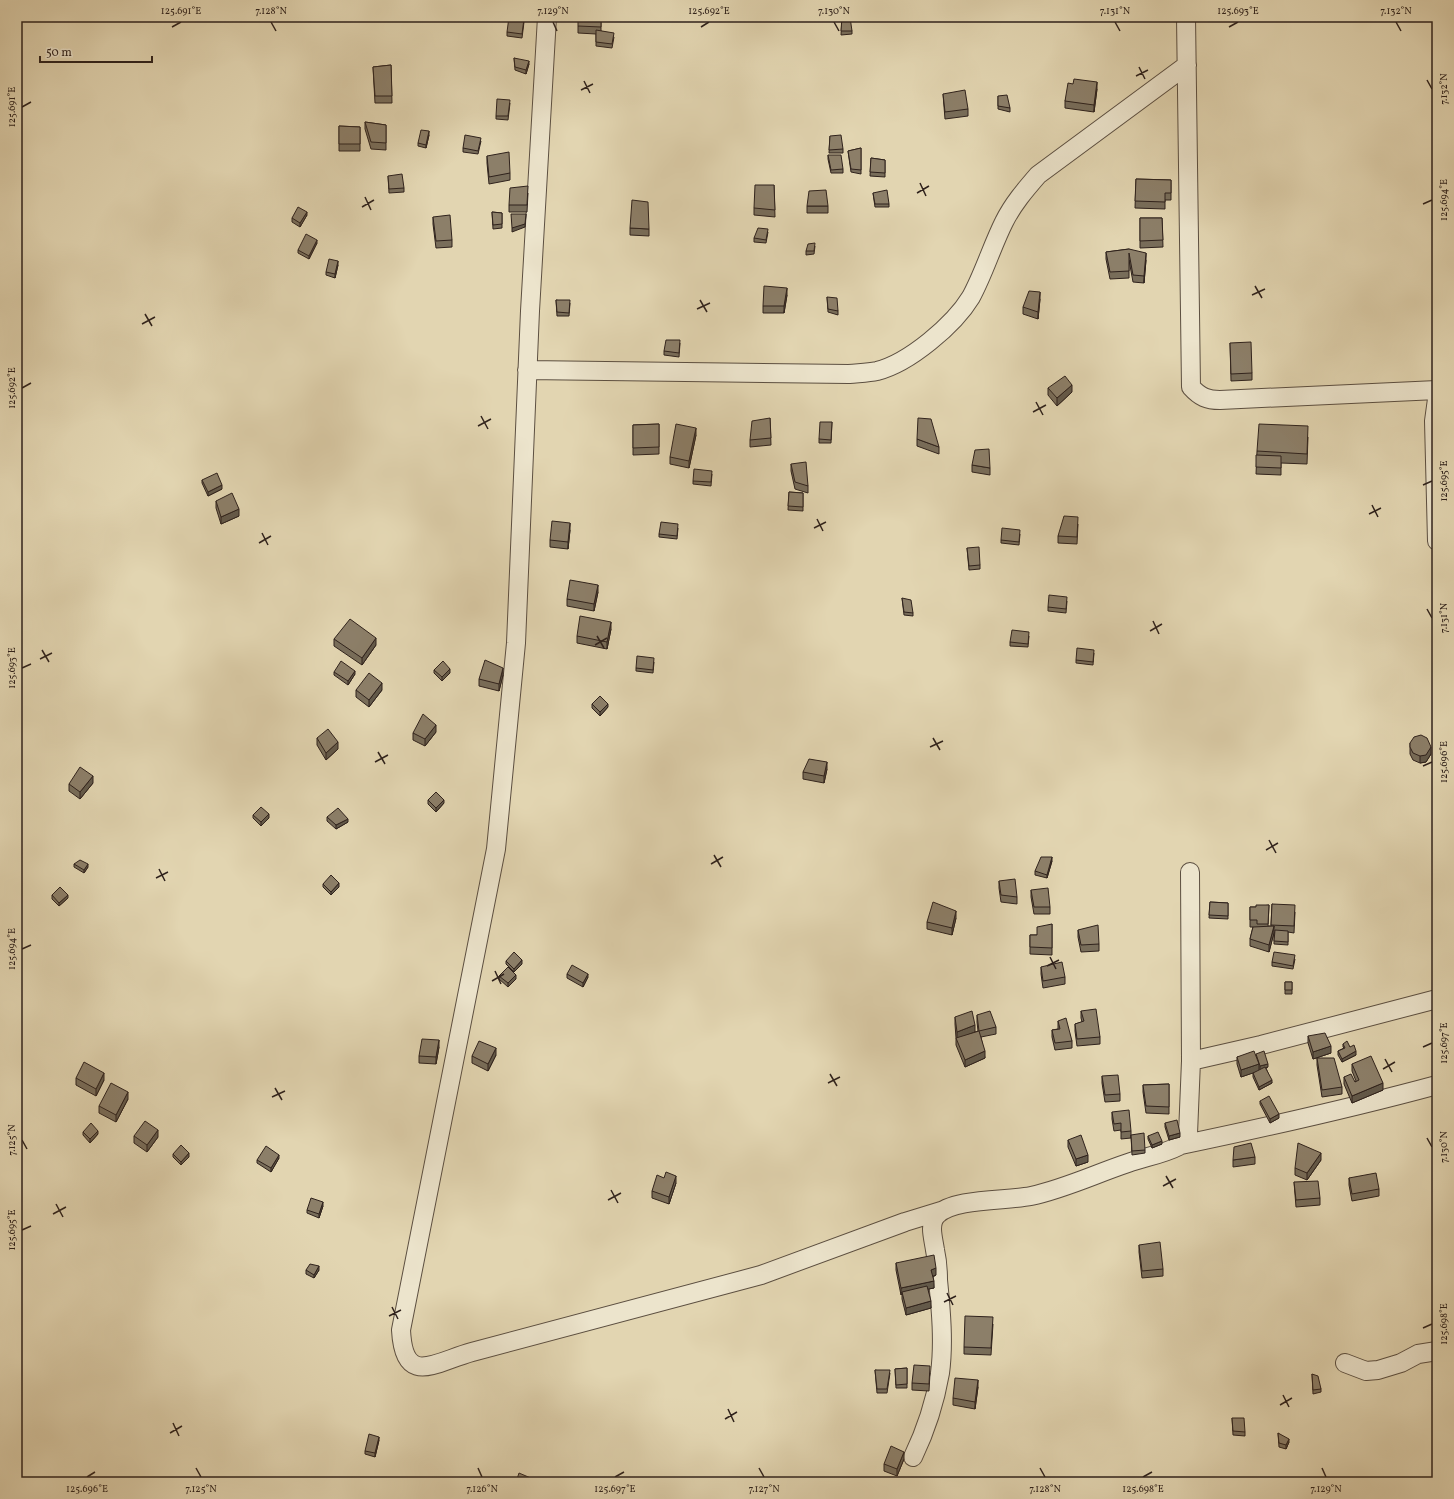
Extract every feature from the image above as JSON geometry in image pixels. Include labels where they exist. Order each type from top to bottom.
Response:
[{"type":"street","points":[[547,17],[527,370],[516,643],[496,849],[401,1330],[402,1345],[406,1357],[412,1365],[422,1367],[433,1365],[472,1352],[761,1275],[898,1224],[974,1202],[1021,1198],[1043,1193],[1181,1145],[1281,1124],[1437,1085]]},
{"type":"street","points":[[1186,17],[1191,387],[1202,397],[1210,400],[1437,390]]},
{"type":"street","points":[[527,370],[849,374],[876,371],[895,364],[945,329],[962,310],[971,296],[1012,206],[1038,175],[1187,65]]},
{"type":"street","points":[[1437,399],[1434,421],[1437,541]]},
{"type":"street","points":[[1181,1145],[1185,1141],[1188,1134],[1191,1061],[1190,872]]},
{"type":"street","points":[[1191,1061],[1388,1013],[1437,999]]},
{"type":"street","points":[[913,1457],[921,1441],[934,1401],[940,1372],[942,1341],[937,1259],[932,1229],[933,1220],[944,1210]]},
{"type":"street","points":[[1344,1363],[1366,1372],[1401,1364],[1418,1354],[1437,1351]]},
{"type":"building","points":[[509,17],[524,19],[522,34],[507,32]]},
{"type":"building","points":[[578,17],[601,17],[601,27],[578,26]]},
{"type":"building","points":[[842,17],[850,17],[852,31],[841,31]]},
{"type":"building","points":[[596,30],[614,33],[612,44],[596,42]]},
{"type":"building","points":[[514,58],[529,61],[526,70],[515,67]]},
{"type":"building","points":[[391,65],[392,96],[375,96],[373,67]]},
{"type":"building","points":[[1074,79],[1097,82],[1094,105],[1065,101],[1068,83],[1073,84]]},
{"type":"building","points":[[965,90],[968,109],[945,112],[943,94]]},
{"type":"building","points":[[1007,95],[1010,108],[998,106],[998,96]]},
{"type":"building","points":[[497,99],[510,100],[508,116],[496,116]]},
{"type":"building","points":[[365,122],[386,125],[386,143],[371,142]]},
{"type":"building","points":[[339,126],[360,127],[360,144],[339,144]]},
{"type":"building","points":[[421,130],[429,131],[426,145],[418,143]]},
{"type":"building","points":[[465,135],[481,138],[478,151],[463,148]]},
{"type":"building","points":[[841,135],[843,149],[829,150],[830,136]]},
{"type":"building","points":[[861,148],[861,170],[851,169],[848,151]]},
{"type":"building","points":[[509,152],[510,173],[489,177],[487,156]]},
{"type":"building","points":[[828,155],[841,155],[843,169],[831,170]]},
{"type":"building","points":[[871,158],[885,160],[885,173],[870,172]]},
{"type":"building","points":[[402,174],[404,188],[389,189],[388,176]]},
{"type":"building","points":[[1136,179],[1171,180],[1171,193],[1165,193],[1165,202],[1135,201]]},
{"type":"building","points":[[755,185],[774,185],[775,210],[754,208]]},
{"type":"building","points":[[528,186],[527,205],[509,205],[510,188]]},
{"type":"building","points":[[826,190],[828,206],[807,206],[809,191]]},
{"type":"building","points":[[887,190],[889,204],[875,204],[873,193]]},
{"type":"building","points":[[632,200],[648,202],[649,229],[630,228]]},
{"type":"building","points":[[298,207],[307,212],[300,223],[292,218]]},
{"type":"building","points":[[492,212],[502,213],[502,224],[493,225]]},
{"type":"building","points":[[511,214],[526,214],[525,224],[512,228]]},
{"type":"building","points":[[450,215],[452,240],[436,241],[433,217]]},
{"type":"building","points":[[1140,218],[1162,218],[1163,240],[1140,241]]},
{"type":"building","points":[[758,228],[768,229],[766,240],[754,238]]},
{"type":"building","points":[[306,234],[317,240],[309,256],[298,250]]},
{"type":"building","points":[[815,243],[814,251],[806,251],[808,244]]},
{"type":"building","points":[[1129,249],[1146,253],[1144,276],[1133,275],[1129,253],[1129,271],[1110,272],[1106,252]]},
{"type":"building","points":[[329,259],[338,261],[335,274],[326,272]]},
{"type":"building","points":[[764,286],[787,288],[784,306],[763,306]]},
{"type":"building","points":[[1029,291],[1040,292],[1038,312],[1023,307]]},
{"type":"building","points":[[827,297],[837,298],[838,311],[828,309]]},
{"type":"building","points":[[556,300],[570,300],[569,313],[557,312]]},
{"type":"building","points":[[666,340],[680,340],[679,353],[664,351]]},
{"type":"building","points":[[1251,342],[1252,373],[1231,374],[1230,343]]},
{"type":"building","points":[[1065,376],[1072,385],[1057,398],[1048,388]]},
{"type":"building","points":[[770,418],[771,438],[750,440],[752,421]]},
{"type":"building","points":[[918,418],[931,419],[939,447],[917,439]]},
{"type":"building","points":[[820,422],[832,422],[831,440],[819,439]]},
{"type":"building","points":[[659,424],[659,447],[633,448],[633,425]]},
{"type":"building","points":[[676,424],[696,428],[689,461],[670,457]]},
{"type":"building","points":[[1259,424],[1308,426],[1307,454],[1257,451]]},
{"type":"building","points":[[989,449],[990,468],[972,465],[975,450]]},
{"type":"building","points":[[1256,455],[1281,456],[1281,468],[1256,467]]},
{"type":"building","points":[[806,462],[808,486],[795,482],[791,464]]},
{"type":"building","points":[[694,469],[712,471],[711,482],[693,481]]},
{"type":"building","points":[[217,473],[222,485],[208,492],[202,480]]},
{"type":"building","points":[[789,492],[803,493],[803,507],[788,506]]},
{"type":"building","points":[[232,493],[239,509],[221,517],[216,501]]},
{"type":"building","points":[[1064,516],[1078,517],[1077,537],[1058,536]]},
{"type":"building","points":[[552,521],[570,523],[568,542],[550,540]]},
{"type":"building","points":[[661,522],[678,524],[677,536],[659,534]]},
{"type":"building","points":[[1002,528],[1020,530],[1019,542],[1001,540]]},
{"type":"building","points":[[979,547],[980,565],[969,566],[967,548]]},
{"type":"building","points":[[570,580],[598,585],[594,604],[567,599]]},
{"type":"building","points":[[1049,595],[1067,597],[1066,609],[1048,607]]},
{"type":"building","points":[[902,598],[911,600],[913,613],[904,612]]},
{"type":"building","points":[[580,616],[611,622],[607,642],[577,636]]},
{"type":"building","points":[[350,619],[376,638],[362,658],[334,639]]},
{"type":"building","points":[[1012,630],[1029,632],[1028,644],[1010,642]]},
{"type":"building","points":[[1077,648],[1094,650],[1093,662],[1076,660]]},
{"type":"building","points":[[637,656],[654,658],[653,670],[636,668]]},
{"type":"building","points":[[485,660],[503,668],[499,684],[479,679]]},
{"type":"building","points":[[341,661],[355,671],[348,681],[334,672]]},
{"type":"building","points":[[443,661],[450,669],[442,677],[434,670]]},
{"type":"building","points":[[369,673],[382,683],[369,700],[356,690]]},
{"type":"building","points":[[600,696],[608,704],[600,712],[592,704]]},
{"type":"building","points":[[423,714],[436,725],[425,739],[413,733]]},
{"type":"building","points":[[328,729],[338,742],[326,753],[317,738]]},
{"type":"building","points":[[1421,735],[1427,738],[1431,747],[1426,755],[1420,756],[1413,753],[1410,743],[1414,737]]},
{"type":"building","points":[[809,759],[827,762],[824,776],[803,772]]},
{"type":"building","points":[[80,767],[93,776],[80,792],[69,784]]},
{"type":"building","points":[[436,792],[444,800],[436,808],[428,800]]},
{"type":"building","points":[[261,807],[269,814],[261,822],[253,815]]},
{"type":"building","points":[[338,808],[348,819],[336,825],[327,817]]},
{"type":"building","points":[[1041,857],[1052,857],[1047,875],[1035,871]]},
{"type":"building","points":[[80,860],[88,864],[84,870],[74,864]]},
{"type":"building","points":[[331,875],[339,883],[331,892],[323,884]]},
{"type":"building","points":[[1015,879],[1017,897],[1001,895],[999,881]]},
{"type":"building","points":[[60,887],[68,895],[59,903],[52,895]]},
{"type":"building","points":[[1048,888],[1050,907],[1034,907],[1031,890]]},
{"type":"building","points":[[933,902],[956,911],[952,928],[927,922]]},
{"type":"building","points":[[1210,902],[1228,903],[1228,916],[1209,915]]},
{"type":"building","points":[[1272,904],[1295,905],[1294,926],[1271,925]]},
{"type":"building","points":[[1256,905],[1269,905],[1268,924],[1257,924],[1257,920],[1250,920],[1250,907],[1256,907]]},
{"type":"building","points":[[1052,924],[1052,948],[1030,947],[1030,935],[1037,935],[1037,927]]},
{"type":"building","points":[[1098,925],[1099,944],[1081,945],[1078,930]]},
{"type":"building","points":[[1274,926],[1269,945],[1250,939],[1253,927]]},
{"type":"building","points":[[1275,930],[1288,931],[1288,942],[1274,941]]},
{"type":"building","points":[[514,952],[522,960],[514,969],[506,961]]},
{"type":"building","points":[[1274,952],[1295,955],[1293,966],[1272,962]]},
{"type":"building","points":[[1062,962],[1065,977],[1043,981],[1041,967]]},
{"type":"building","points":[[572,965],[588,974],[583,983],[567,974]]},
{"type":"building","points":[[508,967],[516,975],[508,983],[499,976]]},
{"type":"building","points":[[1285,982],[1292,982],[1292,990],[1285,990]]},
{"type":"building","points":[[1096,1009],[1100,1037],[1077,1039],[1075,1024],[1084,1021],[1081,1011]]},
{"type":"building","points":[[972,1011],[975,1025],[957,1032],[955,1017]]},
{"type":"building","points":[[990,1011],[996,1027],[979,1031],[977,1015]]},
{"type":"building","points":[[1066,1018],[1072,1041],[1055,1043],[1052,1030],[1060,1029],[1058,1021]]},
{"type":"building","points":[[979,1031],[985,1051],[965,1060],[956,1038]]},
{"type":"building","points":[[1325,1033],[1331,1046],[1313,1052],[1308,1036]]},
{"type":"building","points":[[422,1039],[439,1040],[436,1057],[419,1056]]},
{"type":"building","points":[[479,1041],[496,1048],[488,1064],[472,1056]]},
{"type":"building","points":[[1347,1041],[1350,1047],[1354,1045],[1356,1051],[1342,1059],[1338,1051],[1345,1048],[1343,1044]]},
{"type":"building","points":[[1254,1051],[1259,1064],[1241,1070],[1237,1057]]},
{"type":"building","points":[[1264,1051],[1268,1064],[1260,1066],[1256,1054]]},
{"type":"building","points":[[1371,1056],[1383,1083],[1352,1096],[1344,1077],[1351,1074],[1355,1082],[1359,1080],[1352,1064]]},
{"type":"building","points":[[1317,1058],[1334,1058],[1342,1087],[1322,1090]]},
{"type":"building","points":[[84,1062],[104,1073],[96,1089],[76,1078]]},
{"type":"building","points":[[1265,1067],[1272,1080],[1259,1087],[1253,1073]]},
{"type":"building","points":[[1118,1075],[1120,1094],[1105,1095],[1102,1076]]},
{"type":"building","points":[[111,1083],[128,1092],[116,1115],[99,1106]]},
{"type":"building","points":[[1169,1084],[1169,1107],[1146,1106],[1143,1085]]},
{"type":"building","points":[[1269,1096],[1279,1114],[1270,1119],[1260,1101]]},
{"type":"building","points":[[1129,1110],[1131,1131],[1121,1132],[1121,1123],[1114,1124],[1112,1112]]},
{"type":"building","points":[[1177,1120],[1180,1133],[1169,1136],[1165,1123]]},
{"type":"building","points":[[145,1121],[158,1130],[147,1145],[134,1136]]},
{"type":"building","points":[[91,1123],[98,1131],[90,1139],[83,1132]]},
{"type":"building","points":[[1158,1132],[1162,1141],[1152,1145],[1148,1136]]},
{"type":"building","points":[[1144,1133],[1145,1150],[1132,1151],[1131,1135]]},
{"type":"building","points":[[1081,1135],[1088,1155],[1076,1159],[1068,1140]]},
{"type":"building","points":[[1251,1143],[1255,1157],[1233,1160],[1234,1147]]},
{"type":"building","points":[[1298,1143],[1321,1153],[1307,1173],[1295,1168]]},
{"type":"building","points":[[181,1145],[189,1153],[181,1162],[173,1154]]},
{"type":"building","points":[[266,1146],[279,1155],[271,1168],[257,1160]]},
{"type":"building","points":[[666,1172],[676,1176],[669,1197],[652,1191],[657,1175],[664,1178]]},
{"type":"building","points":[[1376,1173],[1379,1189],[1352,1194],[1349,1178]]},
{"type":"building","points":[[1318,1181],[1320,1198],[1296,1200],[1294,1182]]},
{"type":"building","points":[[311,1198],[323,1202],[319,1214],[307,1210]]},
{"type":"building","points":[[1160,1242],[1163,1269],[1142,1271],[1139,1245]]},
{"type":"building","points":[[934,1255],[936,1268],[931,1270],[934,1281],[901,1288],[896,1263]]},
{"type":"building","points":[[310,1264],[319,1266],[314,1275],[306,1270]]},
{"type":"building","points":[[927,1286],[931,1301],[906,1308],[902,1292]]},
{"type":"building","points":[[965,1316],[993,1317],[991,1348],[964,1347]]},
{"type":"building","points":[[914,1365],[930,1366],[929,1384],[912,1383]]},
{"type":"building","points":[[907,1368],[907,1384],[896,1385],[895,1369]]},
{"type":"building","points":[[875,1370],[890,1370],[887,1389],[877,1389]]},
{"type":"building","points":[[1312,1374],[1318,1376],[1321,1389],[1313,1390]]},
{"type":"building","points":[[955,1378],[978,1380],[975,1402],[953,1398]]},
{"type":"building","points":[[1232,1418],[1244,1418],[1245,1432],[1233,1431]]},
{"type":"building","points":[[1278,1433],[1289,1439],[1286,1445],[1279,1443]]},
{"type":"building","points":[[369,1434],[379,1437],[375,1453],[365,1451]]},
{"type":"building","points":[[891,1446],[904,1452],[897,1469],[884,1464]]},
{"type":"building","points":[[519,1473],[533,1479],[532,1482],[516,1482]]}]
